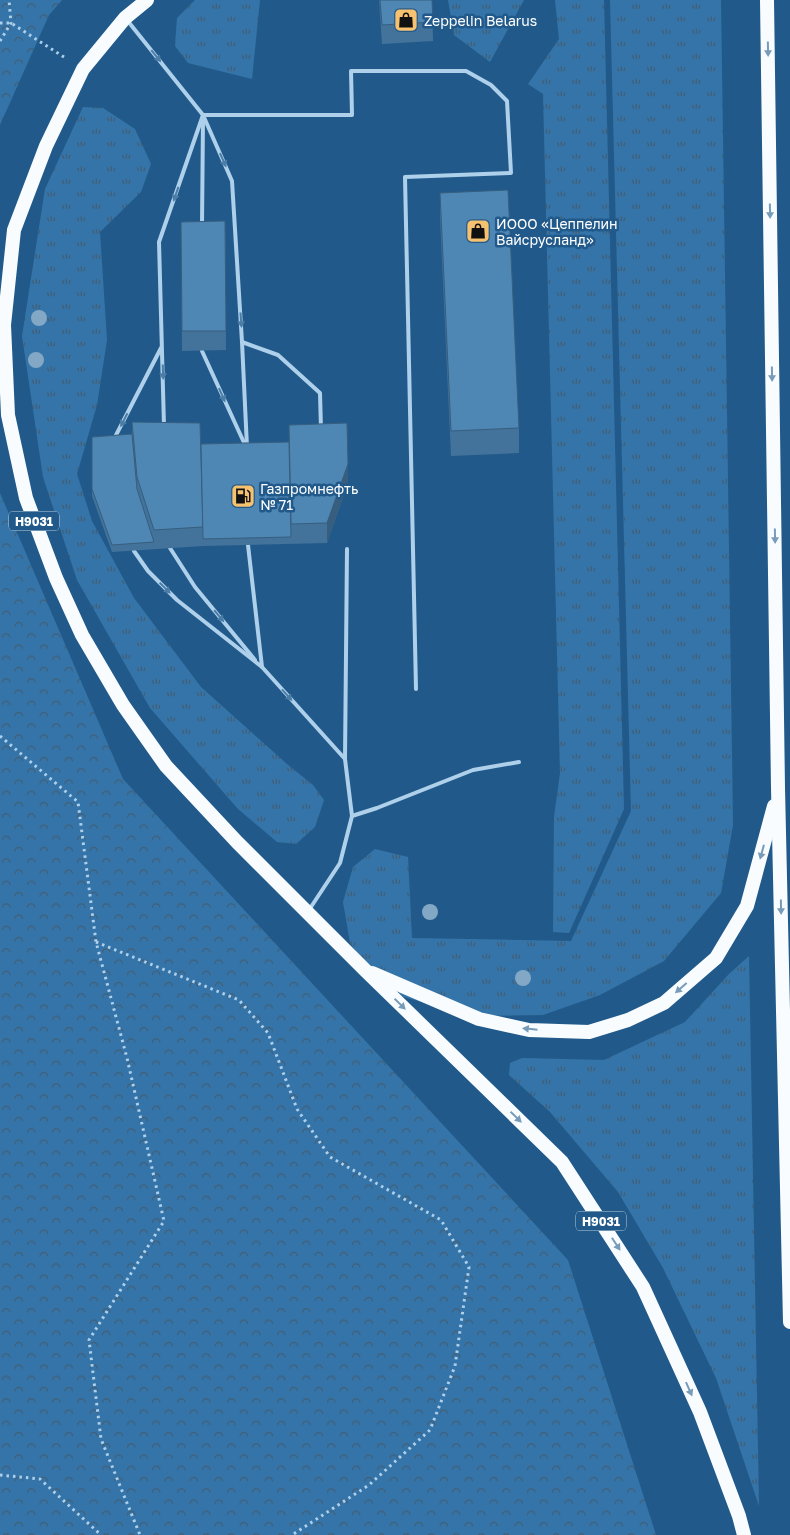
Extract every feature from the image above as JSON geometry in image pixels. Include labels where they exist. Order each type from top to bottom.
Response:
[{"type":"highway","name":"Н9031","points":[[147,0],[125,18],[83,69],[46,146],[14,230],[4,325],[8,415],[26,498],[56,578],[82,635],[123,705],[166,766],[237,842],[562,1162],[643,1287],[700,1412],[739,1516],[744,1535]]},
{"type":"highway","points":[[767,0],[778,788],[790,1322]]},
{"type":"highway","name":"Н9031","points":[[365,970],[479,1019],[529,1030],[589,1032],[628,1020],[664,1004],[716,958],[746,906],[762,855],[778,788]]},
{"type":"lane","points":[[125,18],[203,115],[232,181],[247,449],[202,350]]},
{"type":"lane","points":[[203,115],[352,115],[351,71],[466,71],[491,85],[507,101],[511,173],[405,177],[416,688]]},
{"type":"lane","points":[[202,231],[203,115]]},
{"type":"lane","points":[[164,432],[159,242],[203,115]]},
{"type":"lane","points":[[242,342],[278,355],[320,393],[321,432]]},
{"type":"lane","points":[[113,442],[162,346]]},
{"type":"lane","points":[[248,545],[262,667]]},
{"type":"lane","points":[[170,548],[195,587],[262,667],[345,759]]},
{"type":"lane","points":[[308,912],[340,863],[352,816],[345,759],[347,549]]},
{"type":"lane","points":[[134,550],[148,571],[177,600],[262,667]]},
{"type":"lane","points":[[352,816],[473,770],[519,762]]},
{"type":"path","points":[[0,41],[11,23],[9,0]]},
{"type":"path","points":[[0,23],[11,23],[83,69]]},
{"type":"path","points":[[0,736],[78,802],[96,942],[127,1058],[164,1221],[89,1340],[101,1439],[140,1535]]},
{"type":"path","points":[[96,942],[239,1000],[268,1032],[297,1109],[330,1157],[441,1220],[469,1267],[455,1366],[430,1430],[369,1486],[292,1535]]},
{"type":"path","points":[[0,1475],[40,1480],[101,1535]]},
{"type":"green space","points":[[0,0],[62,0],[49,15],[0,125]]},
{"type":"green space","points":[[195,0],[260,0],[252,79],[188,63],[175,46],[177,18]]},
{"type":"green space","points":[[448,0],[524,0],[490,62],[454,35]]},
{"type":"green space","points":[[555,0],[604,0],[624,809],[569,933],[553,932],[554,817],[560,773],[543,94],[528,84],[559,39]]},
{"type":"green space","points":[[610,0],[721,0],[733,825],[721,893],[664,961],[600,995],[543,1015],[472,1016],[404,997],[369,969],[350,943],[343,902],[353,867],[375,849],[408,857],[412,938],[571,941],[631,811]]},
{"type":"green space","points":[[83,107],[103,108],[135,129],[151,164],[141,192],[100,232],[107,340],[97,405],[77,474],[92,521],[134,598],[201,687],[313,785],[324,800],[315,827],[296,844],[277,842],[238,809],[150,708],[77,580],[43,477],[22,336],[45,189]]},
{"type":"green space","points":[[0,493],[123,779],[568,1260],[656,1535],[0,1535]]},
{"type":"green space","points":[[749,956],[759,1506],[716,1378],[663,1268],[618,1192],[550,1112],[509,1075],[510,1063],[522,1058],[604,1060],[685,1022],[729,974]]},
{"type":"building","points":[[380,0],[432,0],[433,22],[382,25]]},
{"type":"building","points":[[508,190],[519,428],[451,431],[440,193]]},
{"type":"building","points":[[225,221],[226,331],[182,331],[181,222]]},
{"type":"building","points":[[132,422],[200,423],[203,527],[154,530],[137,477]]},
{"type":"building","points":[[347,423],[348,464],[327,523],[291,524],[289,425]]},
{"type":"building","points":[[132,434],[137,489],[154,542],[112,545],[92,489],[92,437]]},
{"type":"building","points":[[289,442],[291,537],[203,539],[201,444]]},
{"type":"place","name":"Zeppelin Belarus","points":[[406,20]]},
{"type":"place","name":"ИООО «Цеппелин Вайсрусланд»","points":[[478,231]]},
{"type":"place","name":"Газпромнефть № 71","points":[[243,496]]}]
